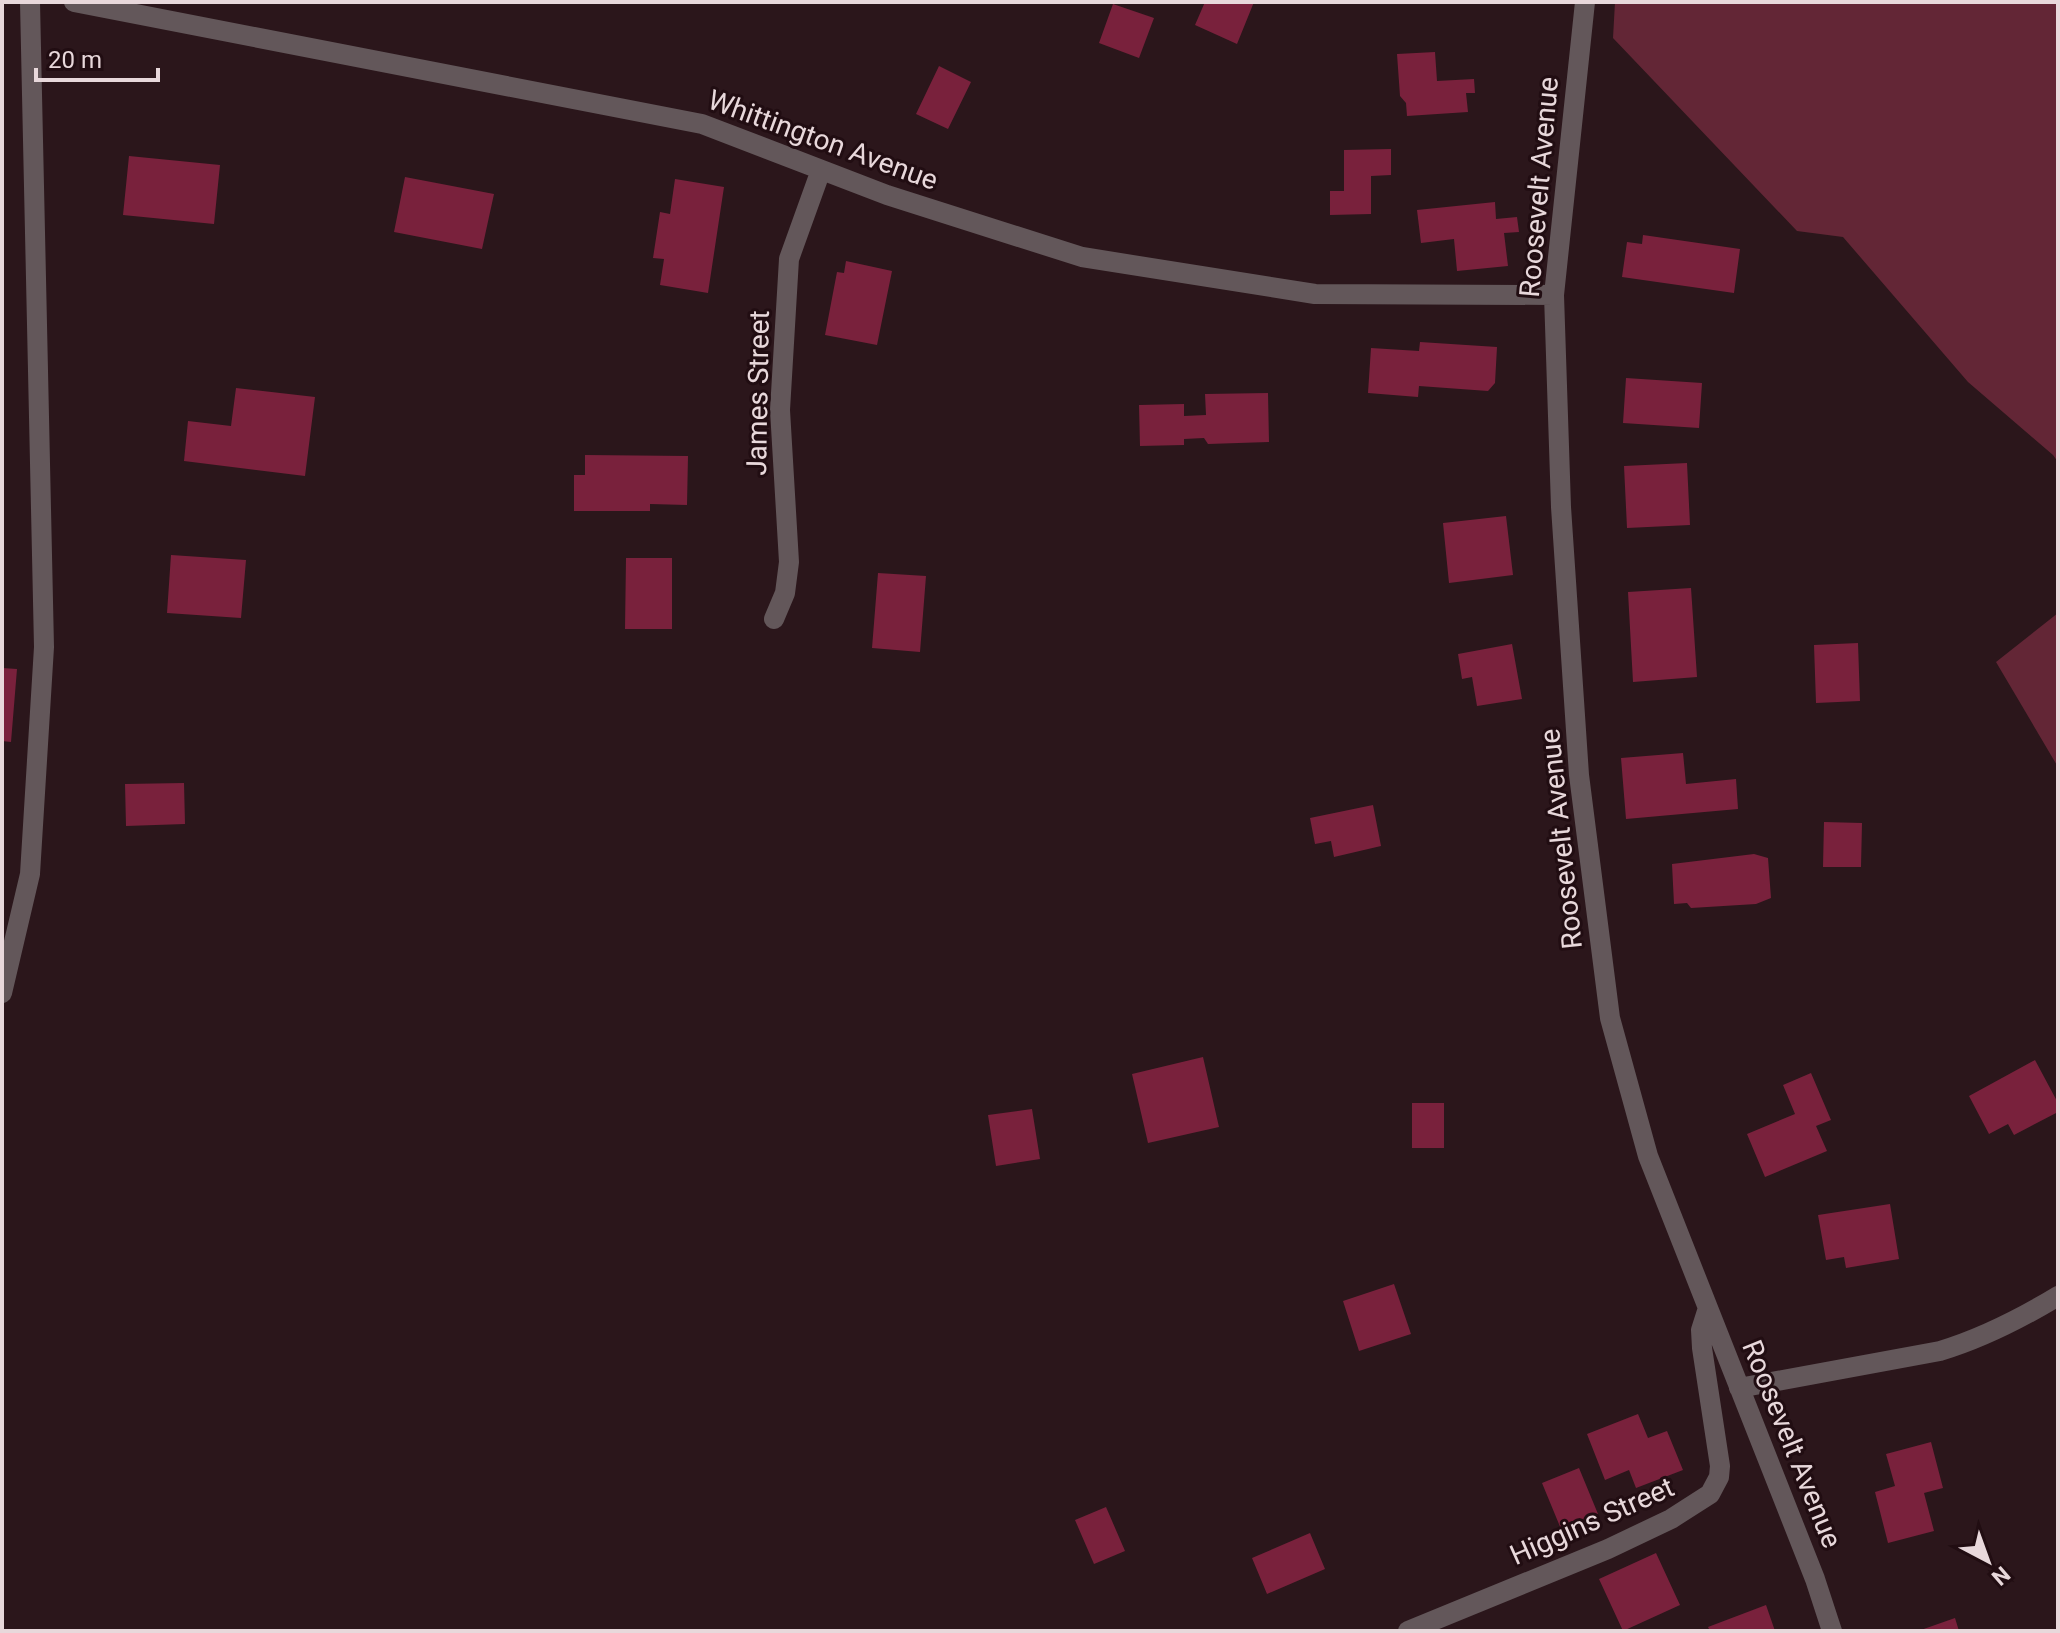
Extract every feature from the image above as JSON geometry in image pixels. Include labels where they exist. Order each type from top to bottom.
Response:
[{"type":"street","points":[[2,993],[30,874],[44,647],[30,2]]},
{"type":"street","name":"Whittington Avenue","points":[[74,2],[702,124],[887,195],[1082,257],[1315,294],[1554,295]]},
{"type":"street","name":"Roosevelt Avenue","points":[[1585,2],[1554,295],[1561,507],[1579,775],[1610,1018],[1648,1156],[1815,1579],[1832,1631]]},
{"type":"street","name":"James Street","points":[[774,619],[785,593],[789,562],[780,410],[789,259],[821,170]]},
{"type":"street","points":[[1739,1388],[1940,1351],[2003,1328],[2058,1296]]},
{"type":"street","name":"Higgins Street","points":[[1408,1631],[1642,1534],[1691,1508],[1710,1494],[1719,1477],[1720,1466],[1702,1348],[1701,1330],[1708,1308]]},
{"type":"shaded area","points":[[1615,2],[2058,2],[2058,462],[1968,382],[1843,237],[1797,231],[1613,38]]},
{"type":"shaded area","points":[[2058,613],[2058,767],[1996,662]]},
{"type":"building","points":[[1205,2],[1254,2],[1237,44],[1195,25]]},
{"type":"building","points":[[1113,4],[1154,18],[1139,58],[1099,43]]},
{"type":"building","points":[[1435,52],[1437,81],[1474,79],[1475,93],[1466,93],[1468,112],[1407,116],[1406,103],[1400,96],[1397,54]]},
{"type":"building","points":[[939,66],[971,82],[948,129],[916,114]]},
{"type":"building","points":[[1391,149],[1391,175],[1371,176],[1371,214],[1330,215],[1330,191],[1344,191],[1344,150]]},
{"type":"building","points":[[129,156],[220,165],[214,224],[123,215]]},
{"type":"building","points":[[405,177],[494,194],[482,249],[394,232]]},
{"type":"building","points":[[675,179],[724,187],[708,293],[660,285],[664,259],[653,258],[660,212],[670,214]]},
{"type":"building","points":[[1495,202],[1496,219],[1517,217],[1519,232],[1504,233],[1508,266],[1457,271],[1454,239],[1421,243],[1417,210]]},
{"type":"building","points":[[1643,235],[1740,249],[1734,293],[1622,277],[1627,242],[1642,244]]},
{"type":"building","points":[[846,261],[892,271],[877,345],[825,335],[837,272],[844,273]]},
{"type":"building","points":[[1420,342],[1497,347],[1495,383],[1488,391],[1419,386],[1418,397],[1368,393],[1371,348],[1419,351]]},
{"type":"building","points":[[1626,378],[1702,383],[1699,428],[1623,423]]},
{"type":"building","points":[[236,388],[315,397],[305,476],[184,461],[188,421],[231,426]]},
{"type":"building","points":[[1268,393],[1269,442],[1208,444],[1204,438],[1184,439],[1184,445],[1140,446],[1139,405],[1184,404],[1184,416],[1206,415],[1205,394]]},
{"type":"building","points":[[585,455],[688,456],[687,505],[650,504],[650,511],[574,511],[574,475],[585,475]]},
{"type":"building","points":[[1687,463],[1690,525],[1627,528],[1624,466]]},
{"type":"building","points":[[1506,516],[1513,575],[1449,583],[1443,523]]},
{"type":"building","points":[[171,555],[246,560],[241,618],[167,613]]},
{"type":"building","points":[[626,558],[672,558],[672,629],[625,629]]},
{"type":"building","points":[[878,573],[926,576],[920,652],[872,648]]},
{"type":"building","points":[[1691,588],[1697,677],[1633,682],[1628,592]]},
{"type":"building","points":[[1858,643],[1860,701],[1816,703],[1814,645]]},
{"type":"building","points":[[1512,644],[1522,699],[1477,706],[1472,677],[1462,679],[1458,654]]},
{"type":"building","points":[[2,668],[17,669],[11,742],[2,741]]},
{"type":"building","points":[[1683,753],[1686,784],[1736,779],[1738,809],[1626,819],[1621,758]]},
{"type":"building","points":[[184,783],[185,824],[126,826],[125,784]]},
{"type":"building","points":[[1373,805],[1381,846],[1334,857],[1331,841],[1315,844],[1310,818]]},
{"type":"building","points":[[1824,822],[1862,823],[1861,867],[1823,867]]},
{"type":"building","points":[[1754,854],[1768,858],[1771,898],[1756,904],[1691,908],[1687,903],[1674,904],[1672,864]]},
{"type":"building","points":[[1203,1057],[1219,1127],[1148,1143],[1132,1074]]},
{"type":"building","points":[[2035,1060],[2058,1103],[2058,1112],[2014,1135],[2008,1124],[1989,1134],[1969,1096]]},
{"type":"building","points":[[1811,1073],[1831,1120],[1816,1126],[1827,1151],[1765,1177],[1747,1134],[1795,1114],[1783,1085]]},
{"type":"building","points":[[1412,1103],[1444,1103],[1444,1148],[1412,1148]]},
{"type":"building","points":[[1032,1109],[1040,1159],[996,1166],[988,1115]]},
{"type":"building","points":[[1890,1204],[1899,1259],[1846,1268],[1844,1257],[1826,1260],[1818,1215]]},
{"type":"building","points":[[1394,1284],[1411,1334],[1359,1351],[1343,1301]]},
{"type":"building","points":[[1638,1414],[1648,1438],[1667,1431],[1683,1470],[1636,1488],[1629,1470],[1605,1480],[1587,1434]]},
{"type":"building","points":[[1931,1442],[1943,1488],[1924,1493],[1934,1531],[1888,1543],[1875,1492],[1895,1486],[1886,1454]]},
{"type":"building","points":[[1579,1468],[1598,1514],[1561,1529],[1542,1483]]},
{"type":"building","points":[[1106,1507],[1125,1551],[1094,1564],[1075,1520]]},
{"type":"building","points":[[1310,1533],[1325,1569],[1267,1594],[1252,1558]]},
{"type":"building","points":[[1656,1553],[1680,1605],[1623,1631],[1599,1579]]},
{"type":"building","points":[[1766,1605],[1775,1631],[1710,1631],[1708,1627]]},
{"type":"building","points":[[1955,1618],[1959,1631],[1918,1631]]}]
